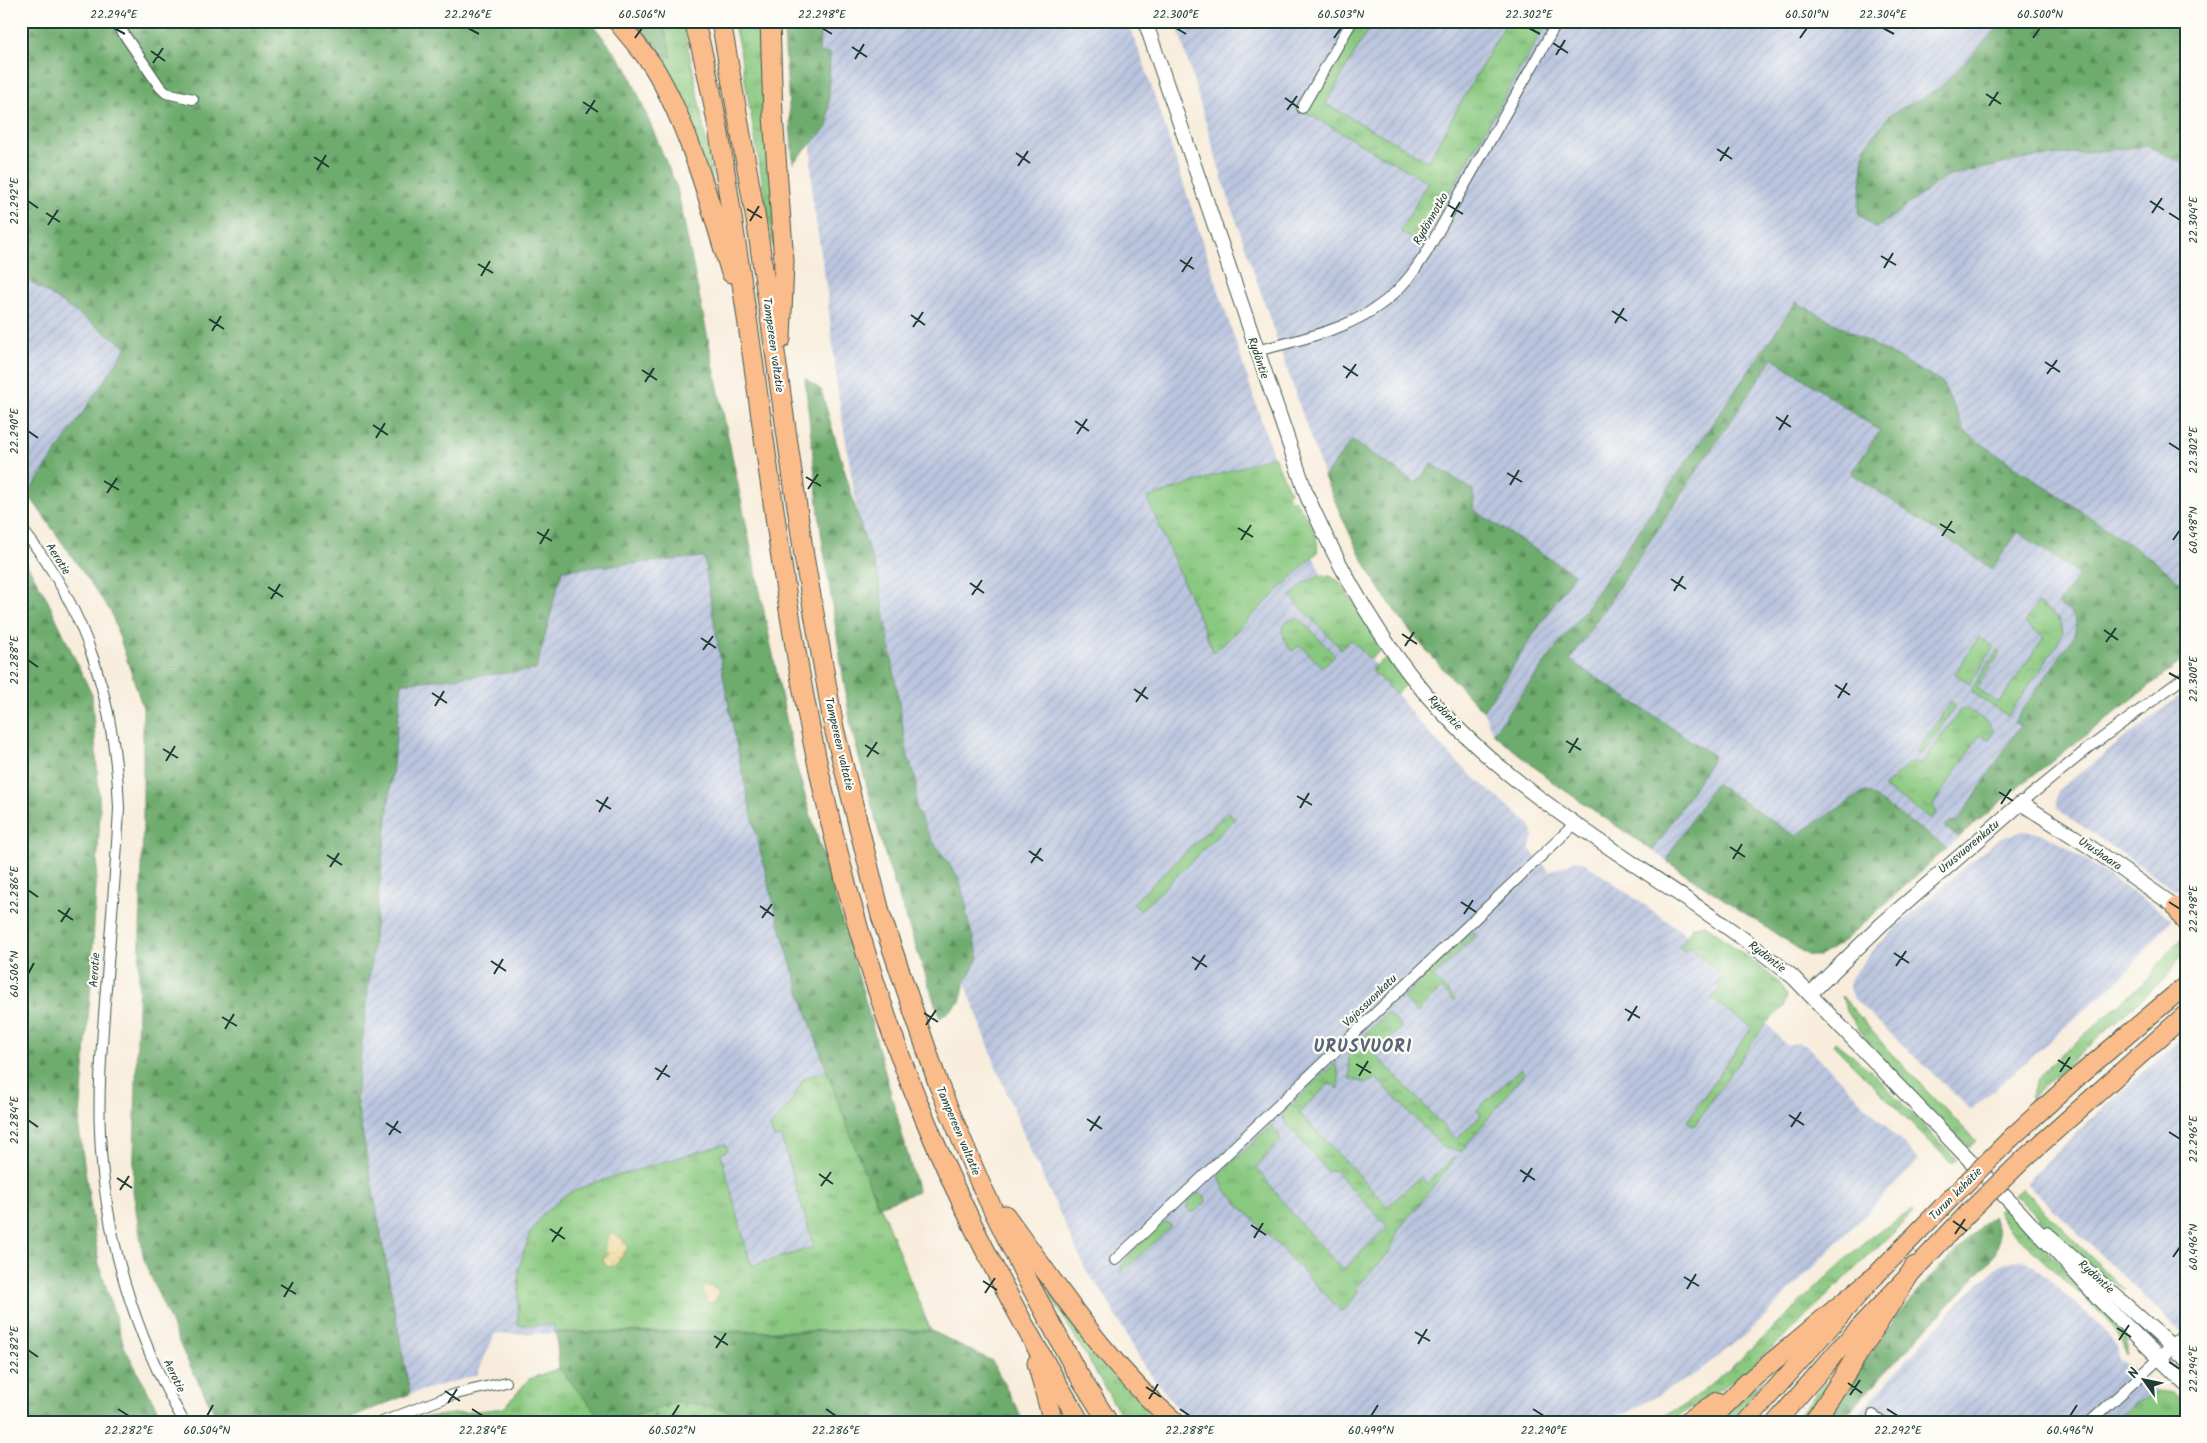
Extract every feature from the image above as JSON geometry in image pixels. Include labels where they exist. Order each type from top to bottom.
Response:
[{"type":"highway","points":[[617,21],[653,66],[678,117],[713,216],[750,334]]},
{"type":"highway","name":"Tampereen valtatie","points":[[694,21],[702,50],[721,143],[750,334],[780,554],[797,652],[820,771],[855,918],[888,1021],[917,1100],[963,1203],[1030,1338],[1080,1422]]},
{"type":"highway","name":"Tampereen valtatie","points":[[721,21],[757,226],[804,556],[834,728],[881,916],[939,1086],[980,1183],[1026,1277],[1075,1369],[1108,1422]]},
{"type":"highway","points":[[770,21],[774,116],[784,261],[780,390]]},
{"type":"highway","points":[[2181,909],[2186,923]]},
{"type":"highway","points":[[2182,988],[2186,969]]},
{"type":"highway","name":"Turun kehätie","points":[[1746,1422],[1876,1276],[2010,1139],[2081,1074],[2182,988]]},
{"type":"highway","name":"Turun kehätie","points":[[1776,1422],[1915,1266],[1968,1213],[2026,1157],[2186,1014]]},
{"type":"highway","points":[[980,1183],[1106,1352],[1128,1378],[1175,1422]]},
{"type":"highway","points":[[1814,1422],[1915,1266]]},
{"type":"highway","points":[[1708,1422],[1748,1382],[1876,1276]]},
{"type":"highway","points":[[1030,1338],[1053,1422]]},
{"type":"highway","points":[[1687,1422],[1748,1382]]},
{"type":"street","points":[[115,21],[166,93],[193,99]]},
{"type":"street","name":"Rydöntie","points":[[1145,21],[1306,496],[1342,571],[1382,636],[1425,693],[1500,766],[1576,823],[1758,948],[1793,977],[2017,1209],[2054,1253],[2186,1384]]},
{"type":"street","points":[[1302,108],[1352,21]]},
{"type":"street","name":"Rydönnotko","points":[[1256,351],[1341,327],[1379,306],[1403,284],[1425,255],[1558,21]]},
{"type":"street","name":"Aerotie","points":[[21,528],[55,577],[85,634],[101,679],[111,726],[118,779],[119,808],[100,1076],[100,1134],[104,1178],[125,1285],[134,1317],[153,1361],[184,1422]]},
{"type":"street","name":"Urusvuorenkatu","points":[[1810,994],[1896,912],[2021,803],[2186,676]]},
{"type":"street","name":"Urushaara","points":[[2021,803],[2181,909]]},
{"type":"street","name":"Vajossuonkatu","points":[[1116,1260],[1576,823]]},
{"type":"street","name":"Rydöntie","points":[[2017,1209],[2062,1246],[2186,1360]]},
{"type":"street","points":[[2090,1422],[2186,1334]]},
{"type":"street","points":[[382,1422],[452,1395],[506,1382]]},
{"type":"street","points":[[1873,1415],[1883,1422]]},
{"type":"shaded area","points":[[821,21],[1127,21],[1144,64],[1287,498],[1327,587],[1370,659],[1417,720],[1442,747],[1469,773],[1530,825],[1534,837],[1529,849],[1550,872],[1576,860],[1585,863],[1687,935],[1787,1046],[1798,1043],[1807,1046],[1919,1160],[1744,1336],[1695,1374],[1627,1413],[1588,1422],[1194,1422],[1186,1419],[1144,1366],[1103,1293],[1087,1272],[1031,1152],[999,1074],[965,982],[917,822],[867,571],[838,393],[826,284],[812,197],[811,134],[828,126],[830,54],[819,53]]},
{"type":"shaded area","points":[[1176,21],[2005,21],[1939,89],[1889,115],[1865,147],[1858,213],[1876,229],[1945,177],[2030,158],[2148,146],[2186,165],[2186,588],[2160,565],[1966,433],[1942,382],[1796,302],[1587,606],[1493,733],[1483,711],[1574,574],[1475,511],[1432,464],[1416,483],[1352,440],[1324,477],[1224,185]]},
{"type":"shaded area","points":[[21,275],[128,347],[28,494],[21,487]]},
{"type":"shaded area","points":[[1773,358],[1880,431],[1852,474],[1992,569],[2018,531],[2079,574],[2058,604],[2076,618],[2077,624],[2072,639],[2014,722],[2020,726],[1958,822],[1948,823],[1945,827],[1959,837],[1947,848],[1867,791],[1795,836],[1715,783],[1669,855],[1668,862],[1653,851],[1713,756],[1569,660]]},
{"type":"shaded area","points":[[704,556],[725,683],[764,862],[791,962],[823,1060],[878,1206],[932,1331],[495,1334],[477,1375],[410,1394],[356,1098],[402,683],[536,670],[562,570]]},
{"type":"shaded area","points":[[2186,691],[2186,897],[2064,814],[2058,808],[2056,800],[2058,792],[2063,786]]},
{"type":"shaded area","points":[[2023,831],[2040,833],[2056,840],[2172,919],[2125,974],[1971,1110],[1855,1000],[1850,992],[1849,984],[1851,978],[1877,946],[1963,868],[1999,839]]},
{"type":"shaded area","points":[[2186,1034],[2186,1337],[2026,1183],[2078,1131]]},
{"type":"shaded area","points":[[2021,1259],[2029,1262],[2104,1329],[2116,1345],[2118,1358],[2159,1391],[2173,1393],[2186,1403],[2186,1422],[1851,1422],[1967,1294],[2000,1265]]},
{"type":"green space","points":[[21,21],[590,21],[627,68],[677,188],[795,762],[861,985],[918,1192],[878,1206],[843,1116],[811,1025],[791,964],[751,813],[720,659],[704,557],[562,570],[536,670],[402,683],[356,1098],[410,1394],[338,1422],[219,1422],[185,1356],[144,1260],[133,1191],[143,824],[143,708],[111,612],[28,494],[127,347],[21,275]]},
{"type":"green space","points":[[628,21],[635,21],[660,54],[671,56],[663,21],[682,21],[694,74],[717,203]]},
{"type":"green space","points":[[635,21],[663,21],[672,57],[660,54]]},
{"type":"green space","points":[[733,21],[765,21],[776,261],[740,51]]},
{"type":"green space","points":[[783,21],[821,21],[819,53],[830,53],[828,126],[793,163]]},
{"type":"green space","points":[[1356,21],[1377,21],[1375,26],[1371,24],[1326,104],[1428,161],[1507,21],[1548,21],[1420,244],[1402,233],[1401,230],[1428,182],[1305,112]]},
{"type":"green space","points":[[2005,21],[2186,21],[2186,165],[2148,146],[2030,158],[1945,177],[1876,229],[1858,213],[1865,147],[1889,115],[1939,89]]},
{"type":"green space","points":[[1796,302],[1942,382],[1966,433],[2160,565],[2186,588],[2186,658],[2027,780],[1959,837],[1944,827],[1950,822],[1958,821],[2020,726],[2014,722],[2072,639],[2076,622],[2072,615],[2058,604],[2079,574],[2018,532],[1992,569],[1851,473],[1880,431],[1773,358],[1570,660],[1714,756],[1653,851],[1554,783],[1493,733],[1587,606]]},
{"type":"green space","points":[[805,378],[821,390],[863,534],[878,575],[908,757],[916,779],[916,809],[932,840],[959,878],[967,909],[966,915],[979,957],[965,982],[960,1002],[940,1018],[887,862],[851,727],[821,532]]},
{"type":"green space","points":[[1352,440],[1416,483],[1432,464],[1473,490],[1475,511],[1574,574],[1483,711],[1412,633],[1386,599],[1354,543],[1324,477]]},
{"type":"green space","points":[[1274,456],[1290,492],[1287,495],[1291,501],[1294,499],[1307,517],[1314,532],[1318,546],[1317,553],[1214,653],[1147,498]]},
{"type":"green space","points":[[21,554],[46,597],[92,695],[100,811],[91,983],[79,1129],[99,1264],[124,1346],[164,1422],[21,1422]]},
{"type":"green space","points":[[1322,575],[1330,576],[1340,582],[1381,646],[1379,652],[1370,659],[1351,640],[1341,649],[1291,597],[1304,583]]},
{"type":"green space","points":[[2037,603],[2060,619],[2063,632],[2057,645],[2008,716],[1973,693],[1972,688],[1998,650],[2001,652],[1976,688],[1999,703],[2044,637],[2024,623]]},
{"type":"green space","points":[[1299,618],[1335,655],[1322,667],[1300,645],[1292,651],[1285,641],[1282,630],[1283,626],[1291,619]]},
{"type":"green space","points":[[1979,637],[1994,647],[1970,684],[1955,674]]},
{"type":"green space","points":[[1388,657],[1405,680],[1405,685],[1396,694],[1372,671],[1373,667]]},
{"type":"green space","points":[[1951,701],[1954,704],[1954,708],[1924,752],[1916,754]]},
{"type":"green space","points":[[1961,709],[1968,709],[1991,725],[1993,731],[1990,739],[1980,735],[1933,805],[1936,813],[1932,819],[1883,787],[1909,764],[1923,762]]},
{"type":"green space","points":[[1715,783],[1795,836],[1866,791],[1947,848],[1845,940],[1820,956],[1809,956],[1668,862],[1669,855]]},
{"type":"green space","points":[[1228,812],[1235,819],[1140,911],[1133,903]]},
{"type":"green space","points":[[1705,924],[1779,982],[1787,996],[1784,1007],[1765,1024],[1694,1126],[1687,1121],[1752,1027],[1711,999],[1720,989],[1716,985],[1722,976],[1690,946],[1683,951],[1679,947],[1693,927]]},
{"type":"green space","points":[[1473,931],[1476,935],[1433,977],[1455,999],[1453,1001],[1441,989],[1417,1013],[1403,998]]},
{"type":"green space","points":[[2182,937],[2181,955],[2166,977],[2031,1098],[2037,1080],[2049,1066],[2149,978],[2168,952]]},
{"type":"green space","points":[[1842,996],[1890,1052],[1976,1141],[1969,1148],[1896,1075],[1877,1053],[1848,1012]]},
{"type":"green space","points":[[1387,1013],[1402,1027],[1374,1053],[1456,1139],[1481,1115],[1477,1110],[1516,1073],[1522,1069],[1525,1072],[1462,1151],[1444,1148],[1376,1078],[1367,1083],[1350,1079],[1348,1050]]},
{"type":"green space","points":[[1835,1042],[1871,1071],[1957,1160],[1952,1164],[1833,1045]]},
{"type":"green space","points":[[1335,1063],[1339,1076],[1339,1089],[1330,1083],[1299,1113],[1388,1206],[1420,1176],[1427,1183],[1453,1158],[1456,1158],[1399,1229],[1389,1253],[1356,1288],[1358,1292],[1347,1308],[1341,1311],[1230,1195],[1223,1187],[1219,1175],[1271,1125],[1279,1134],[1280,1141],[1256,1168],[1299,1222],[1343,1270],[1388,1227],[1334,1170],[1328,1172],[1284,1120],[1282,1113]]},
{"type":"green space","points":[[826,1070],[930,1330],[554,1332],[554,1325],[518,1325],[519,1267],[530,1234],[542,1215],[565,1195],[596,1182],[725,1144],[728,1150],[721,1154],[751,1266],[814,1247],[781,1137],[774,1138],[770,1127],[792,1101],[803,1079]]},
{"type":"green space","points":[[2022,1188],[2125,1291],[2098,1272],[2014,1195]]},
{"type":"green space","points":[[1199,1193],[1205,1196],[1206,1202],[1195,1212],[1190,1212],[1187,1208],[1188,1200]]},
{"type":"green space","points":[[2003,1206],[2113,1317],[2127,1336],[2127,1355],[2119,1335],[2109,1321],[2008,1228],[1997,1211]]},
{"type":"green space","points":[[1912,1210],[1913,1213],[1784,1337],[1741,1375],[1669,1422],[1654,1422],[1689,1402],[1732,1367],[1865,1241]]},
{"type":"green space","points":[[1992,1216],[1997,1228],[1998,1245],[1990,1261],[1839,1422],[1822,1422],[1897,1316],[1933,1274]]},
{"type":"green space","points":[[1166,1222],[1170,1224],[1170,1228],[1120,1274],[1125,1262],[1138,1245]]},
{"type":"green space","points":[[1050,1287],[1152,1412],[1129,1419],[1122,1417],[1051,1296]]},
{"type":"green space","points":[[932,1331],[992,1361],[1024,1422],[604,1422],[559,1368],[556,1333]]},
{"type":"green space","points":[[1845,1360],[1805,1422],[1792,1422]]},
{"type":"green space","points":[[559,1368],[604,1422],[410,1422],[418,1418],[504,1408],[529,1379]]},
{"type":"green space","points":[[1765,1378],[1731,1422],[1716,1422]]},
{"type":"green space","points":[[2159,1391],[2173,1393],[2186,1403],[2186,1422],[2110,1422],[2136,1403]]},
{"type":"green space","points":[[679,1402],[759,1418],[760,1421],[639,1422],[635,1416]]},
{"type":"sand","points":[[613,1234],[622,1239],[628,1247],[615,1266],[607,1267],[603,1260],[608,1254],[604,1249],[609,1235]]},
{"type":"sand","points":[[704,1286],[711,1286],[715,1290],[719,1290],[715,1302],[710,1303],[705,1298],[703,1294]]},
{"type":"district","name":"URUSVUORI","points":[[1363,1047]]}]
